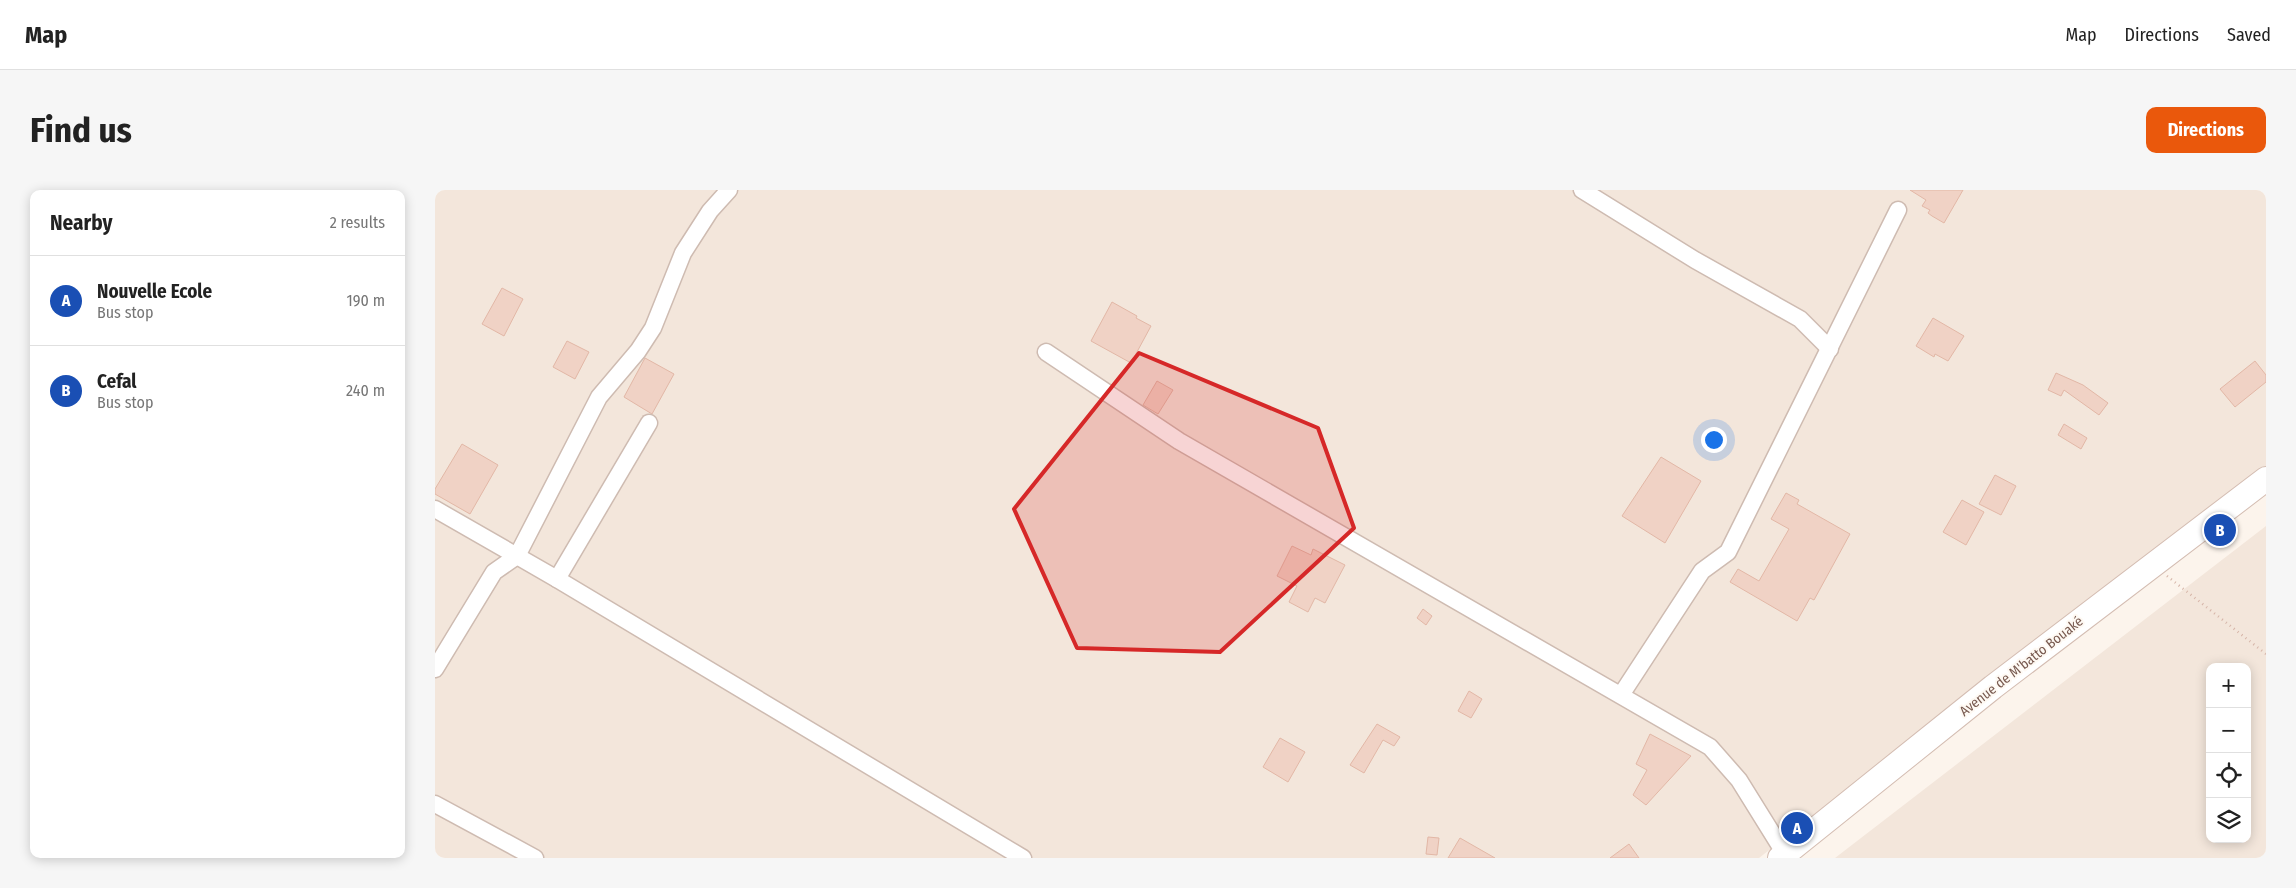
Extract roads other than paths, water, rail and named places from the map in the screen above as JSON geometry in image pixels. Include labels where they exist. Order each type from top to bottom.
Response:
[{"type":"street","points":[[435,669],[493,572],[517,556],[599,397],[637,351],[653,328],[683,253],[710,212],[729,190]]},
{"type":"street","points":[[1582,190],[1695,260],[1800,318],[1830,349]]},
{"type":"street","points":[[1621,695],[1702,572],[1728,552],[1898,210]]},
{"type":"street","points":[[1046,352],[1179,441],[1710,747],[1739,780],[1783,856]]},
{"type":"street","points":[[557,579],[649,423]]},
{"type":"street","name":"Avenue de M'batto Bouaké","points":[[1783,856],[1993,687],[2266,479]]},
{"type":"street","points":[[435,509],[557,579],[1023,858]]},
{"type":"street","points":[[435,804],[535,858]]},
{"type":"place","name":"Cefal","points":[[2220,530]]},
{"type":"place","name":"Nouvelle Ecole","points":[[1797,828]]}]
